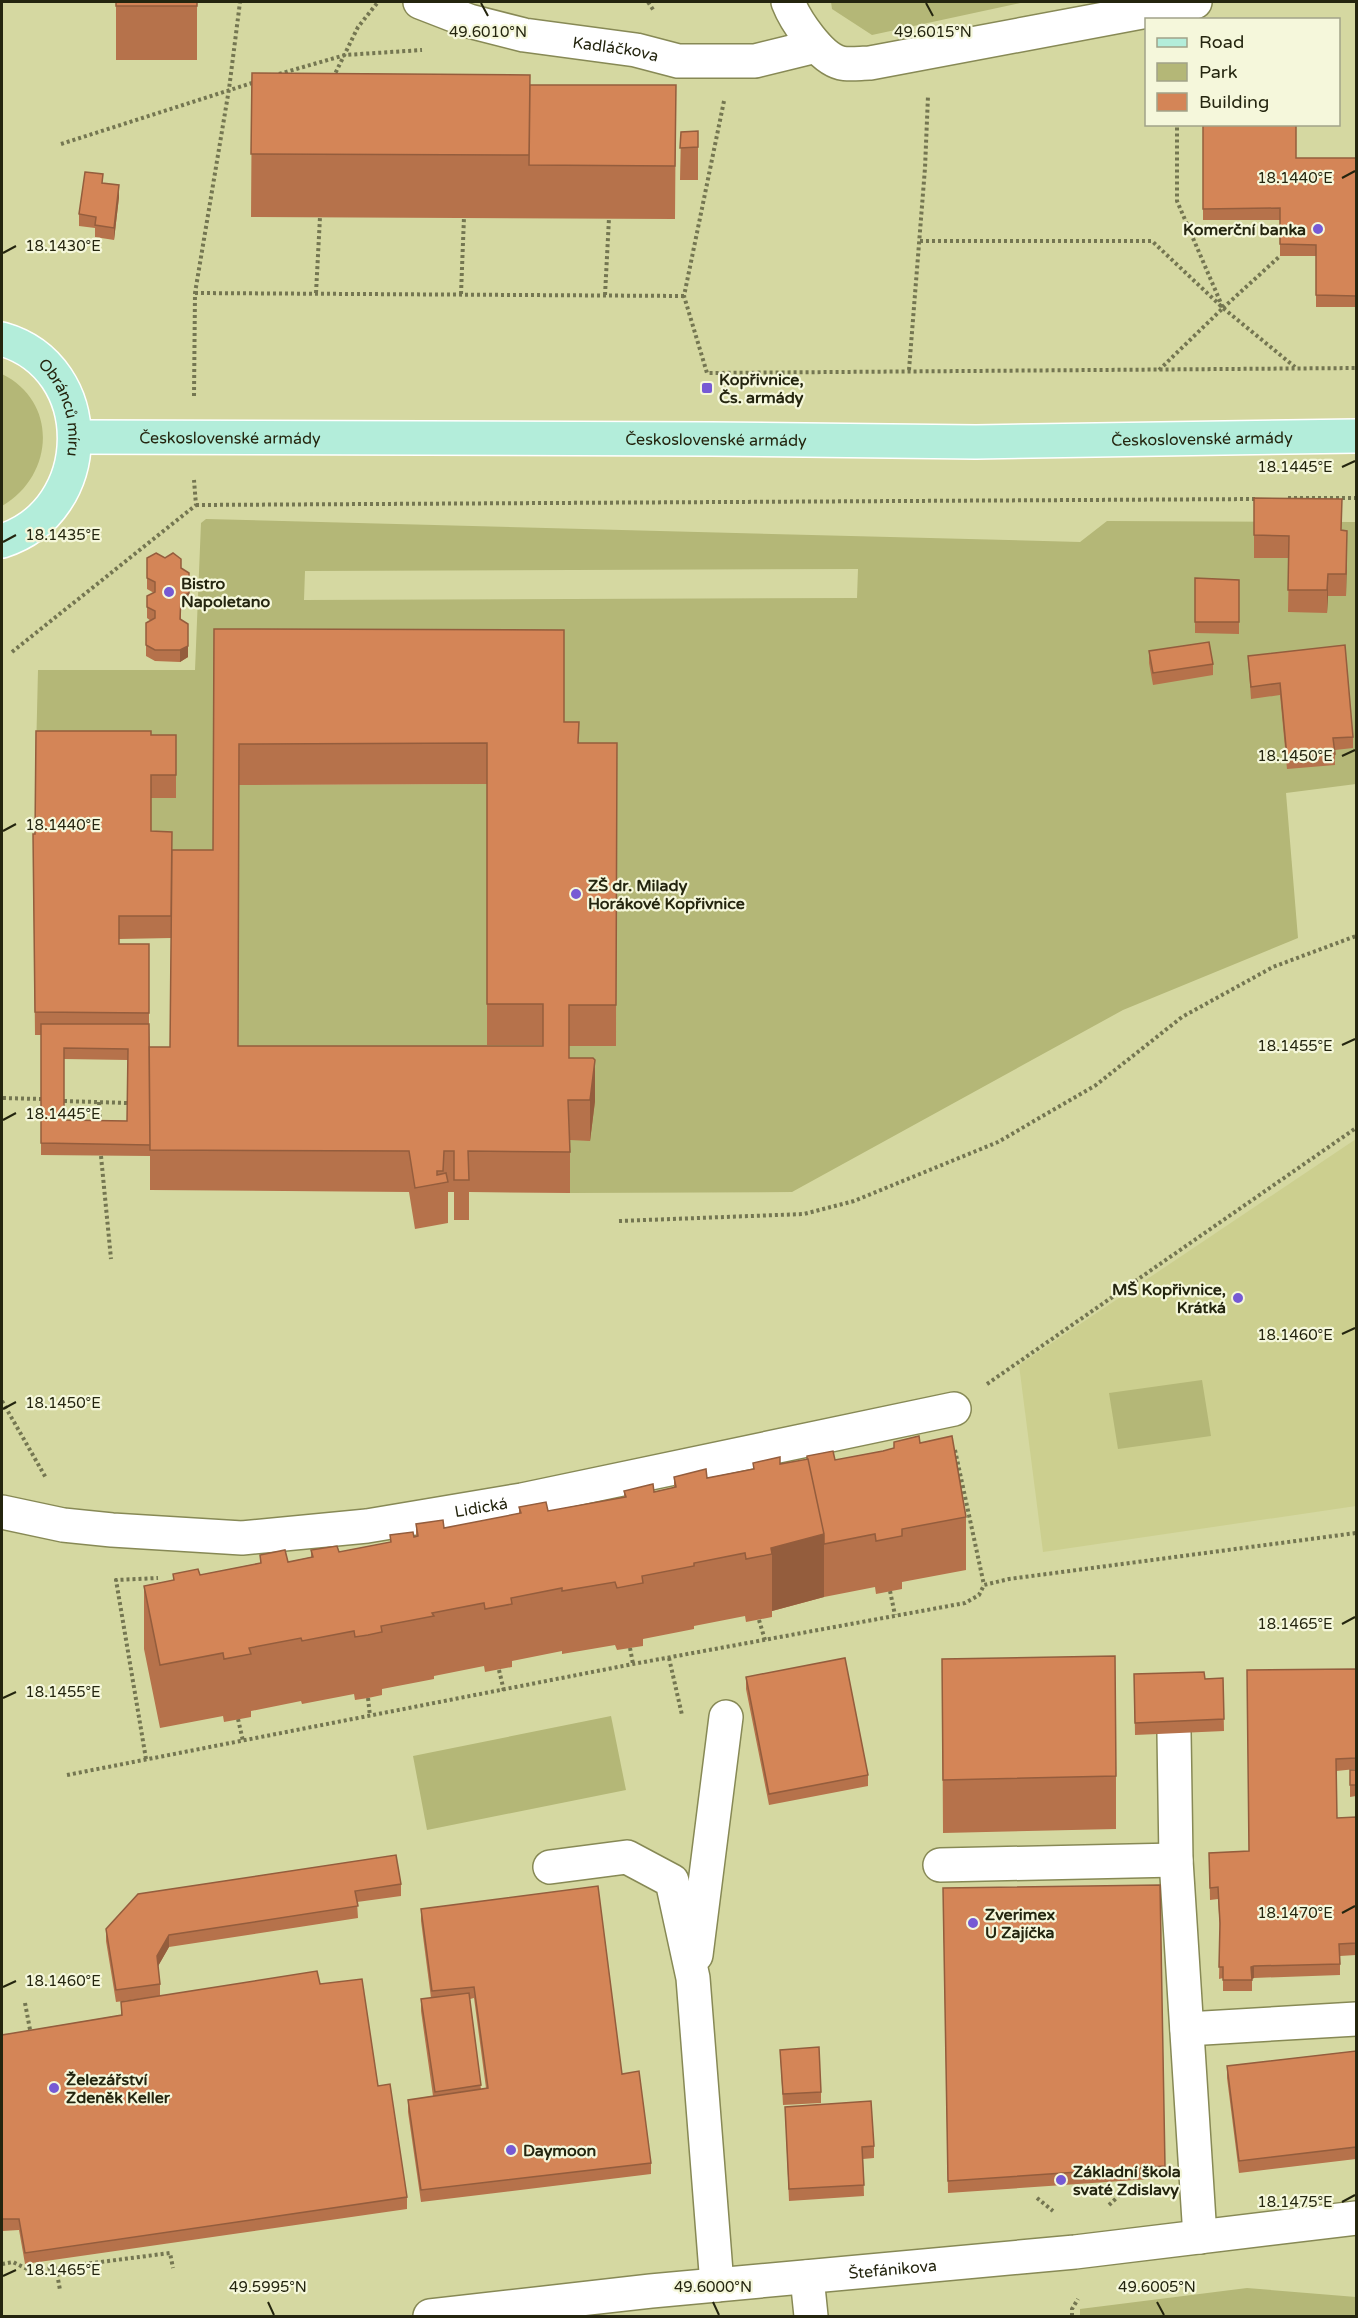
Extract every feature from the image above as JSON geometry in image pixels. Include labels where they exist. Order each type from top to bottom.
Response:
[{"type":"main road","name":"Obránců míru","points":[[2,339],[26,350],[43,363],[56,379],[67,397],[76,438],[74,458],[68,479],[46,514],[30,527],[2,541]]},
{"type":"main road","name":"Československé armády","points":[[76,438],[710,439],[976,442],[1356,436]]},
{"type":"street","name":"Kadláčkova","points":[[420,2],[469,21],[524,35],[636,50],[678,61],[755,61],[816,46]]},
{"type":"street","points":[[788,2],[793,16],[816,46],[839,63],[870,63],[1195,2]]},
{"type":"street","name":"Lidická","points":[[2,1512],[63,1525],[242,1538],[367,1526],[522,1500],[954,1409]]},
{"type":"street","points":[[693,1978],[726,1717]]},
{"type":"street","points":[[1173,1733],[1176,1860],[1200,2237]]},
{"type":"street","points":[[550,1867],[627,1857],[672,1881],[693,1978],[717,2285]]},
{"type":"street","points":[[940,1864],[1176,1860]]},
{"type":"street","points":[[1186,2029],[1356,2019]]},
{"type":"street","name":"Štefánikova","points":[[430,2316],[717,2285],[1075,2252],[1356,2218]]},
{"type":"street","points":[[807,2277],[811,2316]]},
{"type":"path","points":[[194,399],[195,293],[229,89],[240,2]]},
{"type":"path","points":[[329,86],[358,27],[379,2]]},
{"type":"path","points":[[909,370],[925,168],[929,52]]},
{"type":"path","points":[[61,144],[229,89]]},
{"type":"path","points":[[725,93],[684,296],[707,374],[909,370],[1356,368]]},
{"type":"path","points":[[1177,126],[1177,201],[1224,308]]},
{"type":"path","points":[[316,293],[320,217]]},
{"type":"path","points":[[461,294],[464,218]]},
{"type":"path","points":[[605,295],[609,218]]},
{"type":"path","points":[[920,241],[1152,241],[1224,308],[1295,368]]},
{"type":"path","points":[[1158,370],[1280,256]]},
{"type":"path","points":[[195,293],[684,296]]},
{"type":"path","points":[[194,480],[195,504]]},
{"type":"path","points":[[1285,498],[1356,498]]},
{"type":"path","points":[[12,652],[195,504],[1261,499]]},
{"type":"path","points":[[620,1221],[804,1214],[854,1201],[998,1142],[1096,1085],[1182,1017],[1273,966],[1356,936]]},
{"type":"path","points":[[3,1098],[41,1099]]},
{"type":"path","points":[[64,1101],[127,1103]]},
{"type":"path","points":[[99,1102],[100,1132]]},
{"type":"path","points":[[67,1775],[633,1664],[965,1604],[979,1595],[984,1585],[954,1449],[954,1409],[1017,1362],[1356,1128]]},
{"type":"path","points":[[101,1156],[111,1258]]},
{"type":"path","points":[[2,1401],[51,1488]]},
{"type":"path","points":[[984,1585],[1021,1577],[1356,1533]]},
{"type":"path","points":[[116,1580],[146,1759]]},
{"type":"path","points":[[890,1591],[895,1615]]},
{"type":"path","points":[[759,1620],[765,1640]]},
{"type":"path","points":[[630,1648],[633,1664]]},
{"type":"path","points":[[499,1670],[504,1690]]},
{"type":"path","points":[[368,1698],[370,1716]]},
{"type":"path","points":[[238,1719],[243,1741]]},
{"type":"path","points":[[25,2003],[32,2041]]},
{"type":"path","points":[[2,2264],[13,2262],[32,2271],[170,2253],[173,2268]]},
{"type":"path","points":[[56,2268],[60,2290]]},
{"type":"path","points":[[1072,2316],[1072,2309],[1078,2299]]},
{"type":"shaded area","name":"MŠ Kopřivnice, Krátká","points":[[1356,1139],[1356,1506],[1043,1552],[1019,1365]]},
{"type":"green space","points":[[831,2],[1025,2],[872,35],[832,9]]},
{"type":"green space","points":[[2,374],[20,386],[33,402],[41,420],[43,439],[40,458],[32,477],[19,493],[2,506]]},
{"type":"green space","name":"ZŠ dr. Milady Horákové Kopřivnice","points":[[206,519],[1080,542],[1107,521],[1356,522],[1356,784],[1286,793],[1298,938],[1123,1010],[792,1192],[570,1193],[569,1046],[616,1045],[617,785],[214,670],[213,891],[36,754],[38,670],[195,670],[201,523]],"holes":[[[858,569],[857,598],[304,600],[305,571]]]},
{"type":"green space","points":[[487,784],[487,1044],[543,1045],[543,1087],[238,1087],[239,785]]},
{"type":"green space","points":[[1202,1380],[1211,1436],[1118,1449],[1109,1393]]},
{"type":"green space","points":[[611,1716],[626,1790],[427,1830],[413,1756]]},
{"type":"green space","points":[[1247,2288],[1356,2297],[1356,2316],[1080,2316],[1080,2309]]},
{"type":"building","points":[[116,2],[197,2],[197,6],[116,6]]},
{"type":"building","points":[[252,73],[530,75],[529,155],[251,154]]},
{"type":"building","points":[[530,85],[676,85],[675,166],[529,165]]},
{"type":"building","name":"Komerční banka","points":[[1203,126],[1296,126],[1296,158],[1356,158],[1356,296],[1316,295],[1316,245],[1280,244],[1280,208],[1203,209]]},
{"type":"building","points":[[698,131],[698,147],[680,148],[681,132]]},
{"type":"building","points":[[85,172],[103,174],[102,183],[119,185],[114,228],[95,225],[96,217],[79,214]]},
{"type":"building","points":[[1254,498],[1342,499],[1341,530],[1347,531],[1346,574],[1328,574],[1327,590],[1288,590],[1289,536],[1254,535]]},
{"type":"building","points":[[156,553],[165,558],[173,553],[181,559],[181,568],[189,573],[189,593],[181,597],[180,619],[188,624],[188,646],[180,650],[155,650],[146,645],[146,623],[155,618],[155,611],[147,607],[147,596],[155,592],[155,582],[147,578],[147,558]]},
{"type":"building","points":[[1195,578],[1239,580],[1239,622],[1195,622]]},
{"type":"building","points":[[214,629],[564,630],[564,722],[579,722],[578,743],[617,743],[616,1005],[569,1005],[569,1058],[593,1058],[595,1060],[590,1100],[568,1100],[570,1152],[468,1151],[469,1180],[454,1180],[454,1151],[444,1151],[443,1171],[437,1171],[437,1175],[446,1173],[448,1182],[415,1188],[409,1151],[150,1150],[149,1047],[170,1047],[172,850],[213,850]],"holes":[[[487,743],[487,1004],[543,1004],[543,1046],[238,1046],[239,744]]]},
{"type":"building","points":[[1209,642],[1213,664],[1153,673],[1149,651]]},
{"type":"building","points":[[1345,645],[1353,737],[1333,738],[1335,754],[1287,757],[1280,683],[1251,687],[1248,656]]},
{"type":"building","points":[[36,731],[151,731],[151,735],[176,735],[176,775],[151,775],[151,831],[172,832],[171,916],[119,916],[119,944],[149,944],[149,1013],[35,1012],[33,834],[35,834]]},
{"type":"building","points":[[41,1024],[149,1024],[150,1145],[41,1143]],"holes":[[[64,1048],[128,1049],[127,1121],[64,1120]]]},
{"type":"building","points":[[919,1436],[920,1443],[952,1436],[966,1517],[902,1529],[902,1536],[876,1541],[875,1534],[824,1544],[824,1534],[807,1456],[833,1451],[835,1460],[894,1448],[894,1442]]},
{"type":"building","points":[[780,1457],[780,1464],[808,1459],[824,1534],[771,1548],[772,1554],[746,1559],[745,1553],[694,1563],[694,1566],[642,1576],[643,1583],[617,1588],[615,1582],[562,1591],[562,1588],[511,1598],[512,1604],[485,1609],[484,1603],[432,1613],[434,1616],[381,1626],[382,1632],[368,1635],[355,1637],[354,1631],[302,1641],[301,1638],[249,1648],[251,1654],[224,1659],[223,1653],[160,1665],[144,1586],[174,1580],[173,1574],[198,1569],[200,1575],[261,1563],[260,1555],[285,1550],[288,1562],[313,1557],[311,1550],[337,1546],[339,1552],[391,1542],[390,1535],[413,1532],[414,1537],[418,1536],[416,1524],[443,1520],[444,1528],[521,1513],[519,1507],[546,1502],[548,1511],[626,1497],[624,1491],[653,1484],[654,1492],[676,1487],[674,1477],[706,1469],[707,1478],[754,1469],[753,1463]]},
{"type":"building","points":[[1115,1656],[1116,1776],[943,1780],[942,1659]]},
{"type":"building","points":[[845,1658],[868,1775],[769,1794],[746,1677]]},
{"type":"building","points":[[1356,1669],[1356,1758],[1336,1759],[1337,1818],[1356,1817],[1356,1943],[1339,1944],[1340,1964],[1254,1966],[1251,1967],[1252,1980],[1223,1980],[1223,1967],[1219,1967],[1218,1887],[1210,1888],[1209,1853],[1249,1851],[1247,1670]]},
{"type":"building","points":[[1204,1672],[1205,1679],[1223,1678],[1224,1719],[1135,1723],[1134,1674]]},
{"type":"building","points":[[1350,1770],[1356,1770],[1356,1785],[1350,1785]]},
{"type":"building","points":[[396,1855],[401,1884],[355,1891],[358,1906],[169,1935],[157,1956],[160,1984],[116,1990],[106,1929],[138,1894]]},
{"type":"building","points":[[1160,1885],[1165,2166],[948,2181],[943,1888]]},
{"type":"building","points":[[598,1886],[622,2074],[639,2071],[651,2163],[421,2190],[408,2100],[488,2088],[474,1987],[432,1991],[421,1909]]},
{"type":"building","points":[[317,1971],[320,1984],[362,1979],[378,2086],[390,2084],[407,2197],[25,2253],[19,2219],[2,2219],[2,2035],[122,2015],[121,2002]]},
{"type":"building","points":[[469,1993],[481,2085],[435,2092],[421,1999]]},
{"type":"building","points":[[819,2047],[821,2092],[783,2094],[780,2050]]},
{"type":"building","points":[[1356,2051],[1356,2147],[1239,2161],[1227,2066]]},
{"type":"building","points":[[871,2101],[874,2146],[862,2147],[864,2185],[789,2189],[785,2107]]},
{"type":"place","name":"Komerční banka","points":[[1318,229]]},
{"type":"place","name":"Kopřivnice, Čs. armády","points":[[707,388]]},
{"type":"place","name":"Bistro Napoletano","points":[[169,592]]},
{"type":"place","name":"ZŠ dr. Milady Horákové Kopřivnice","points":[[576,894]]},
{"type":"place","name":"MŠ Kopřivnice, Krátká","points":[[1238,1298]]},
{"type":"place","name":"Zverimex U Zajíčka","points":[[973,1923]]},
{"type":"place","name":"Železářství Zdeněk Keller","points":[[54,2088]]},
{"type":"place","name":"Daymoon","points":[[511,2150]]},
{"type":"place","name":"Základní škola svaté Zdislavy","points":[[1061,2180]]}]
